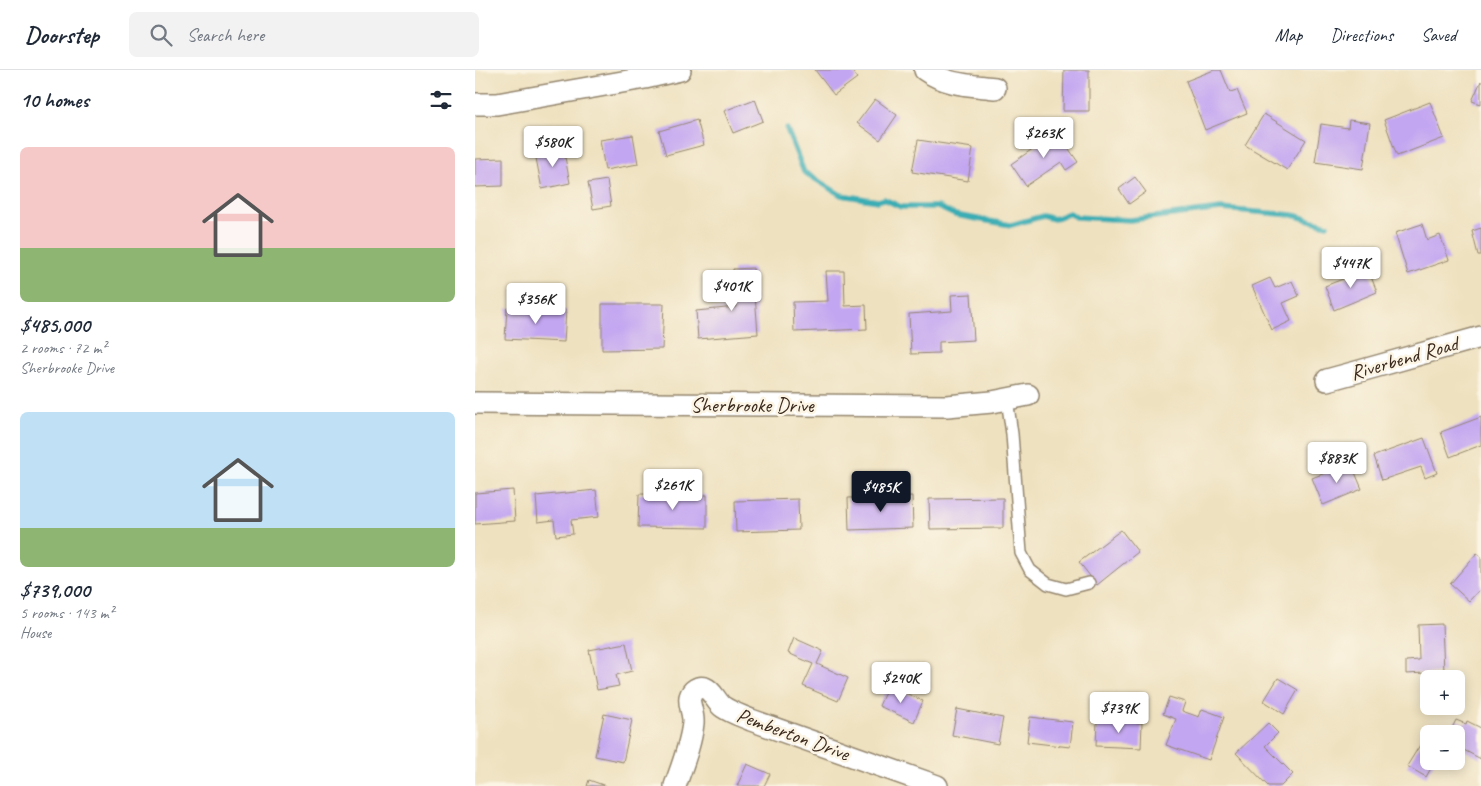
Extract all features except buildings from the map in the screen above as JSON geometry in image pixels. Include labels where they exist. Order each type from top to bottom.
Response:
[{"type":"street","points":[[475,104],[497,104],[680,70]]},
{"type":"street","points":[[925,70],[934,76],[954,83],[995,88]]},
{"type":"street","name":"Riverbend Road","points":[[1327,380],[1481,336]]},
{"type":"street","name":"Sherbrooke Drive","points":[[475,403],[947,406],[1028,396]]},
{"type":"street","name":"Pemberton Drive","points":[[675,786],[683,766],[692,730],[693,716],[689,700],[694,690],[702,687],[709,690],[723,706],[751,720],[937,786]]},
{"type":"lane","points":[[1007,399],[1012,434],[1021,553],[1030,570],[1048,584],[1066,588],[1089,583]]},
{"type":"waterway","points":[[787,129],[804,172],[841,195],[878,201],[884,199],[901,207],[938,207],[955,215],[1011,225],[1043,216],[1054,219],[1069,213],[1076,217],[1130,220],[1221,209],[1293,215],[1327,225]]}]
